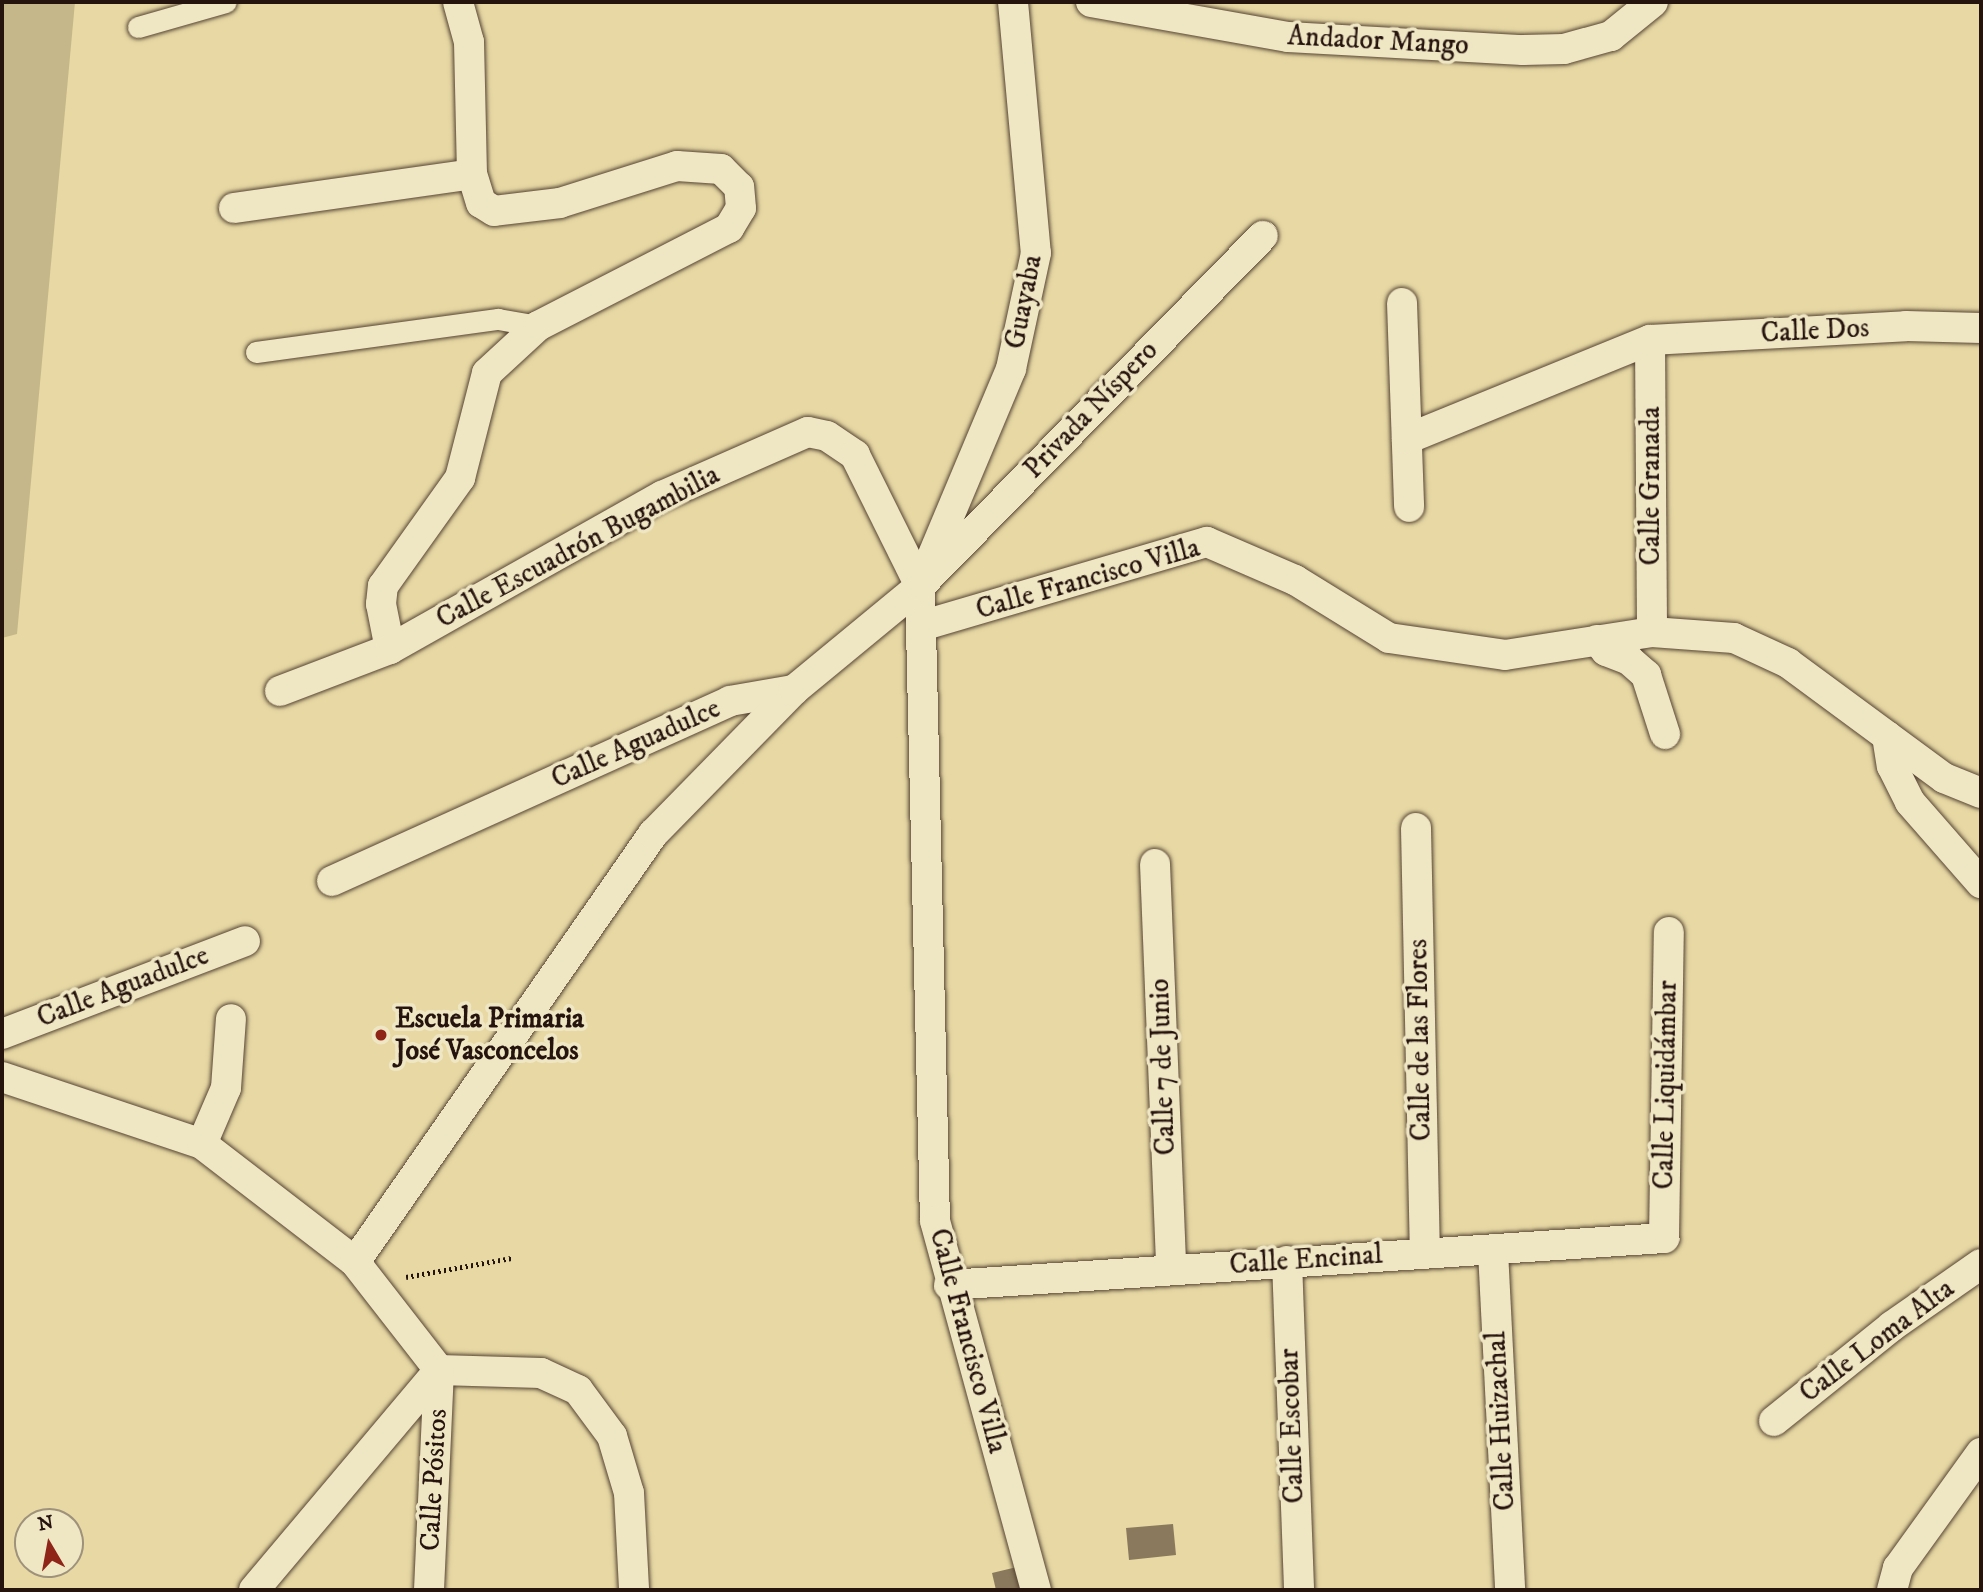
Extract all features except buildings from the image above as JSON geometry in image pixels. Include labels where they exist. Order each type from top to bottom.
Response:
[{"type":"street","points":[[138,27],[226,2]]},
{"type":"street","points":[[390,649],[381,604],[383,586],[460,478],[487,373],[538,326],[729,228],[741,208],[739,187],[721,169],[677,166],[560,203],[494,211],[481,203],[472,174],[469,42],[458,2]]},
{"type":"street","name":"Guayaba","points":[[920,586],[1011,369],[1036,253],[1013,2]]},
{"type":"street","name":"Andador Mango","points":[[1091,2],[1289,37],[1523,50],[1564,49],[1611,36],[1653,2]]},
{"type":"street","points":[[233,208],[472,174]]},
{"type":"street","name":"Privada Níspero","points":[[920,586],[1263,236]]},
{"type":"street","points":[[1402,303],[1409,507]]},
{"type":"street","points":[[256,352],[498,318],[538,326]]},
{"type":"street","name":"Calle Dos","points":[[1650,340],[1906,326],[1981,328]]},
{"type":"street","points":[[1407,439],[1650,340]]},
{"type":"street","name":"Calle Granada","points":[[1650,340],[1652,632]]},
{"type":"street","name":"Calle Escuadrón Bugambilia","points":[[280,691],[390,649],[662,496],[808,432],[827,436],[855,455],[920,586]]},
{"type":"street","name":"Calle Francisco Villa","points":[[921,626],[1207,542],[1294,580],[1390,638],[1505,655],[1652,632],[1734,638],[1788,663],[1944,778],[1981,793]]},
{"type":"street","name":"Calle Francisco Villa","points":[[920,586],[935,1221],[949,1286],[1036,1590]]},
{"type":"street","name":"Calle Aguadulce","points":[[332,881],[730,701],[794,690],[920,586]]},
{"type":"street","points":[[1597,640],[1606,651],[1629,660],[1646,674],[1665,734]]},
{"type":"street","points":[[355,1262],[653,834],[794,690]]},
{"type":"street","points":[[1887,736],[1892,766],[1910,802],[1981,883]]},
{"type":"street","name":"Calle de las Flores","points":[[1416,828],[1425,1253]]},
{"type":"street","name":"Calle 7 de Junio","points":[[1155,864],[1171,1270]]},
{"type":"street","name":"Calle Liquidámbar","points":[[1664,1238],[1669,932]]},
{"type":"street","name":"Calle Aguadulce","points":[[2,1034],[245,941]]},
{"type":"street","points":[[202,1144],[226,1088],[231,1019]]},
{"type":"street","points":[[2,1077],[202,1144],[355,1262],[439,1370]]},
{"type":"street","name":"Calle Encinal","points":[[949,1286],[1287,1261],[1493,1251],[1664,1238]]},
{"type":"street","name":"Calle Huizachal","points":[[1493,1251],[1510,1590]]},
{"type":"street","name":"Calle Escobar","points":[[1287,1261],[1299,1590]]},
{"type":"street","name":"Calle Loma Alta","points":[[1774,1421],[1892,1326],[1981,1264]]},
{"type":"street","points":[[254,1590],[439,1370]]},
{"type":"street","points":[[439,1370],[541,1373],[578,1390],[612,1436],[629,1493],[634,1590]]},
{"type":"street","name":"Calle Pósitos","points":[[429,1590],[439,1370]]},
{"type":"street","points":[[1892,1590],[1898,1568],[1981,1453]]},
{"type":"path","points":[[375,1288],[427,1270],[512,1258]]},
{"type":"shaded area","points":[[2,2],[75,2],[17,634],[2,638]]},
{"type":"place","name":"Escuela Primaria José Vasconcelos","points":[[381,1035]]}]
